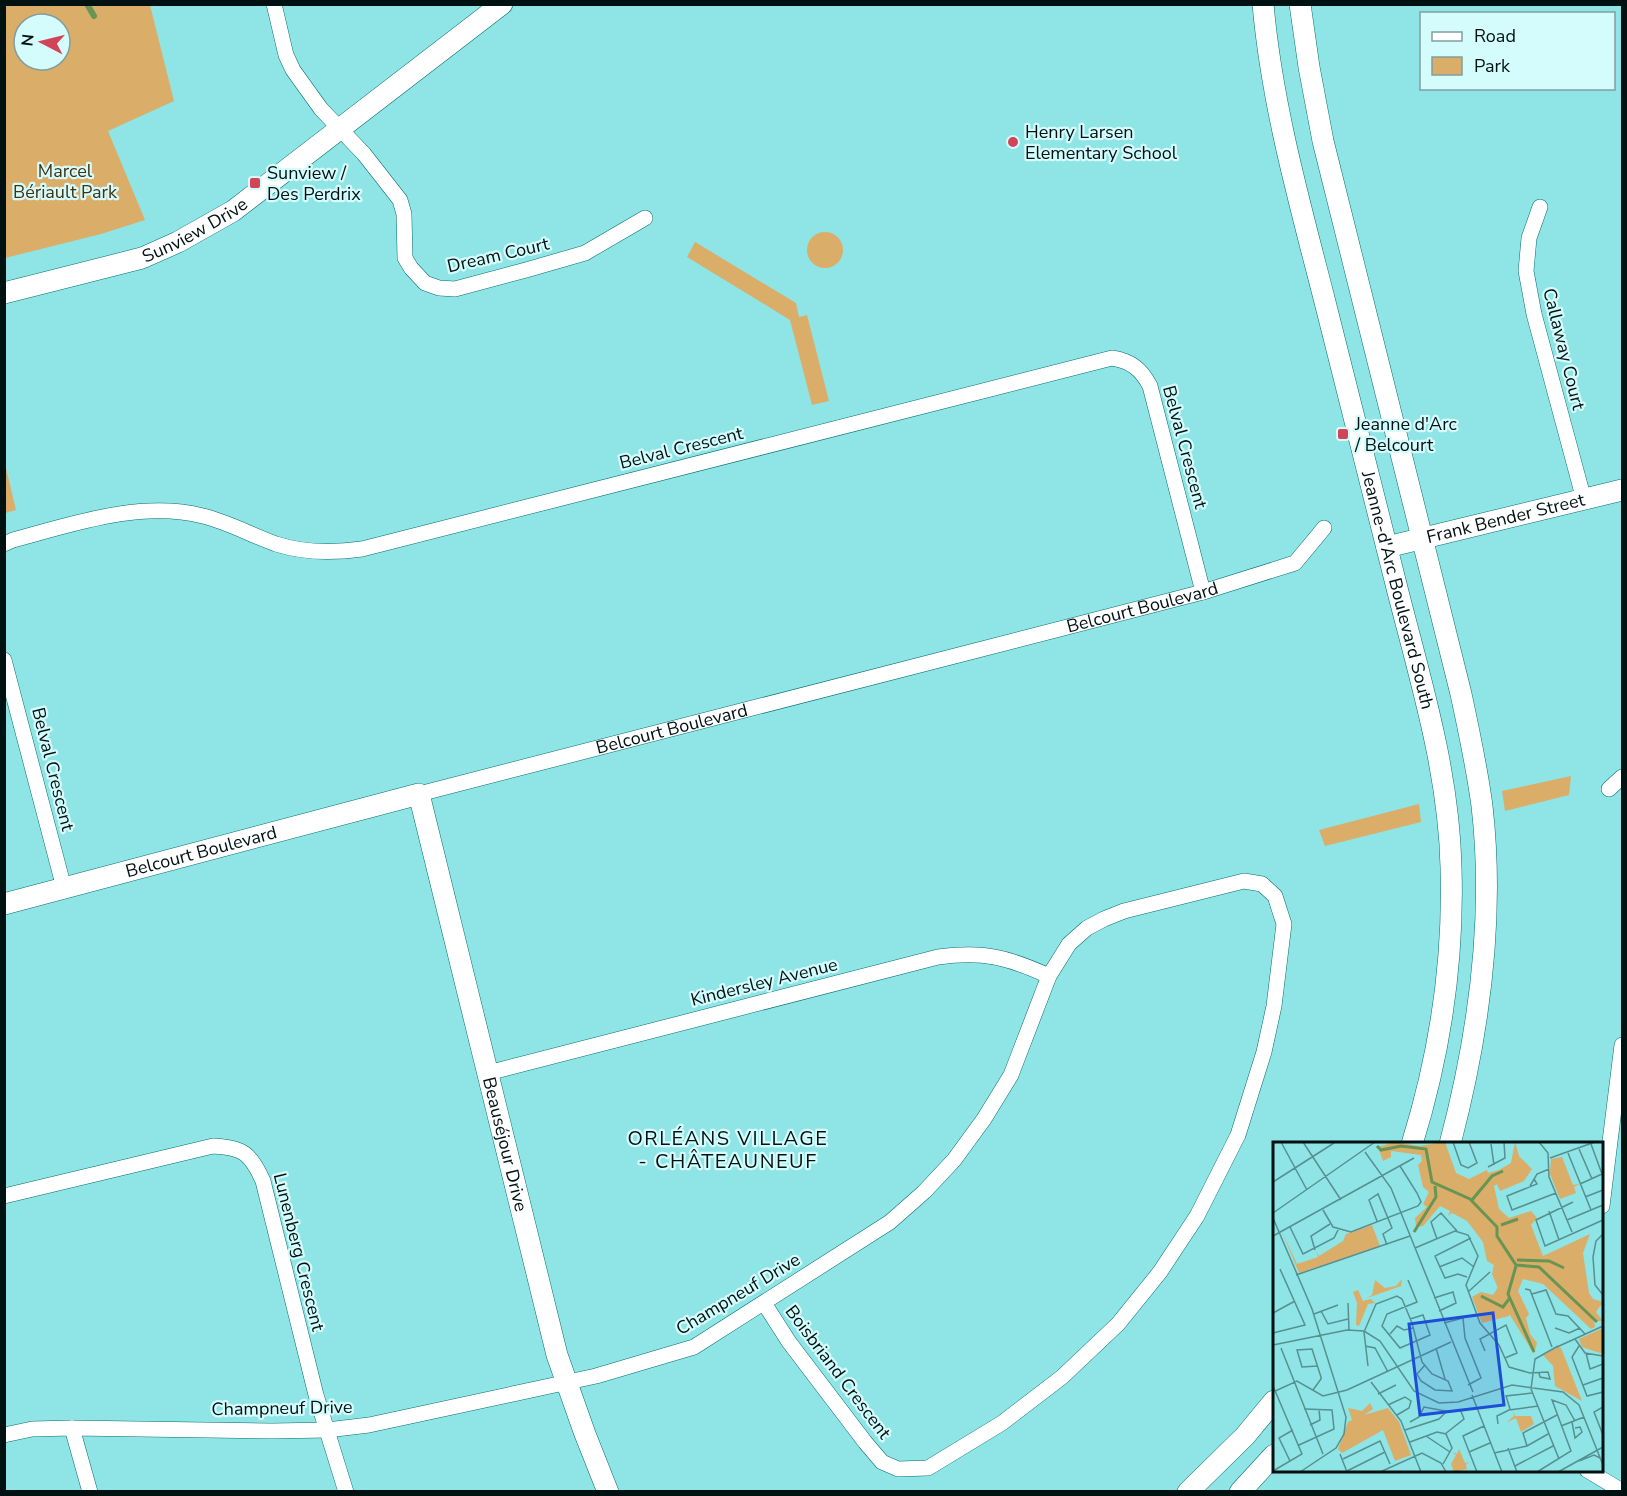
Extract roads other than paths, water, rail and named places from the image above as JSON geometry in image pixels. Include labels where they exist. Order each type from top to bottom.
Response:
[{"type":"main road","name":"Sunview Drive","points":[[4,293],[142,258],[178,242],[233,211],[502,4]]},
{"type":"main road","name":"Jeanne-d'Arc Boulevard South","points":[[1263,4],[1275,94],[1290,163],[1436,745],[1444,787],[1451,866],[1451,923],[1441,1030],[1412,1142]]},
{"type":"main road","name":"Jeanne-d'Arc Boulevard South","points":[[1300,4],[1323,141],[1470,735],[1482,806],[1487,878],[1483,966],[1478,1011],[1462,1098],[1450,1142]]},
{"type":"main road","name":"Frank Bender Street","points":[[1387,547],[1623,490]]},
{"type":"main road","name":"Belcourt Boulevard","points":[[4,904],[419,794]]},
{"type":"main road","name":"Beauséjour Drive","points":[[419,794],[557,1355],[608,1491]]},
{"type":"main road","points":[[1188,1491],[1245,1436],[1273,1403]]},
{"type":"main road","points":[[1240,1491],[1273,1457]]},
{"type":"street","name":"Dream Court","points":[[274,4],[286,55],[292,70],[321,109],[364,154],[399,200],[404,214],[405,258],[425,283],[439,288],[455,289],[585,253],[645,219]]},
{"type":"street","name":"Callaway Court","points":[[1540,207],[1529,238],[1526,271],[1534,314],[1584,500]]},
{"type":"street","name":"Belval Crescent","points":[[4,544],[100,518],[136,511],[171,511],[202,515],[278,544],[307,550],[339,552],[362,549],[1112,358],[1124,360],[1135,366],[1150,386],[1203,592]]},
{"type":"street","name":"Belcourt Boulevard","points":[[419,794],[1203,592],[1295,563],[1324,528]]},
{"type":"street","name":"Belval Crescent","points":[[4,660],[63,888]]},
{"type":"street","points":[[1609,789],[1623,777]]},
{"type":"street","name":"Champneuf Drive","points":[[4,1435],[32,1429],[327,1430],[369,1425],[410,1418],[596,1376],[694,1347],[890,1222],[924,1192],[954,1160],[984,1119],[1011,1075],[1049,976],[1069,944],[1087,928],[1124,911],[1244,881]]},
{"type":"street","name":"Boisbriand Crescent","points":[[764,1304],[789,1342],[865,1442],[882,1462],[898,1469],[928,1468],[1002,1423],[1062,1377],[1118,1324],[1160,1272],[1197,1216],[1238,1135],[1264,1052],[1274,1006],[1284,924],[1275,896],[1262,884],[1244,881]]},
{"type":"street","name":"Kindersley Avenue","points":[[489,1072],[938,957],[965,953],[993,955],[1049,976]]},
{"type":"street","points":[[1603,1198],[1623,1045]]},
{"type":"street","name":"Lunenberg Crescent","points":[[4,1196],[213,1146],[243,1151],[255,1164],[263,1181],[299,1331],[346,1491]]},
{"type":"street","points":[[72,1428],[90,1491]]},
{"type":"street","points":[[1590,1472],[1623,1491]]},
{"type":"waterway","points":[[87,4],[94,16]]},
{"type":"place","name":"Henry Larsen Elementary School","points":[[1013,142]]},
{"type":"place","name":"Sunview / Des Perdrix","points":[[255,183]]},
{"type":"place","name":"Jeanne d'Arc / Belcourt","points":[[1343,434]]},
{"type":"district","name":"ORLÉANS VILLAGE - CHÂTEAUNEUF","points":[[728,1150]]},
{"type":"park label","name":"Marcel Bériault Park","points":[[65,181]]}]
